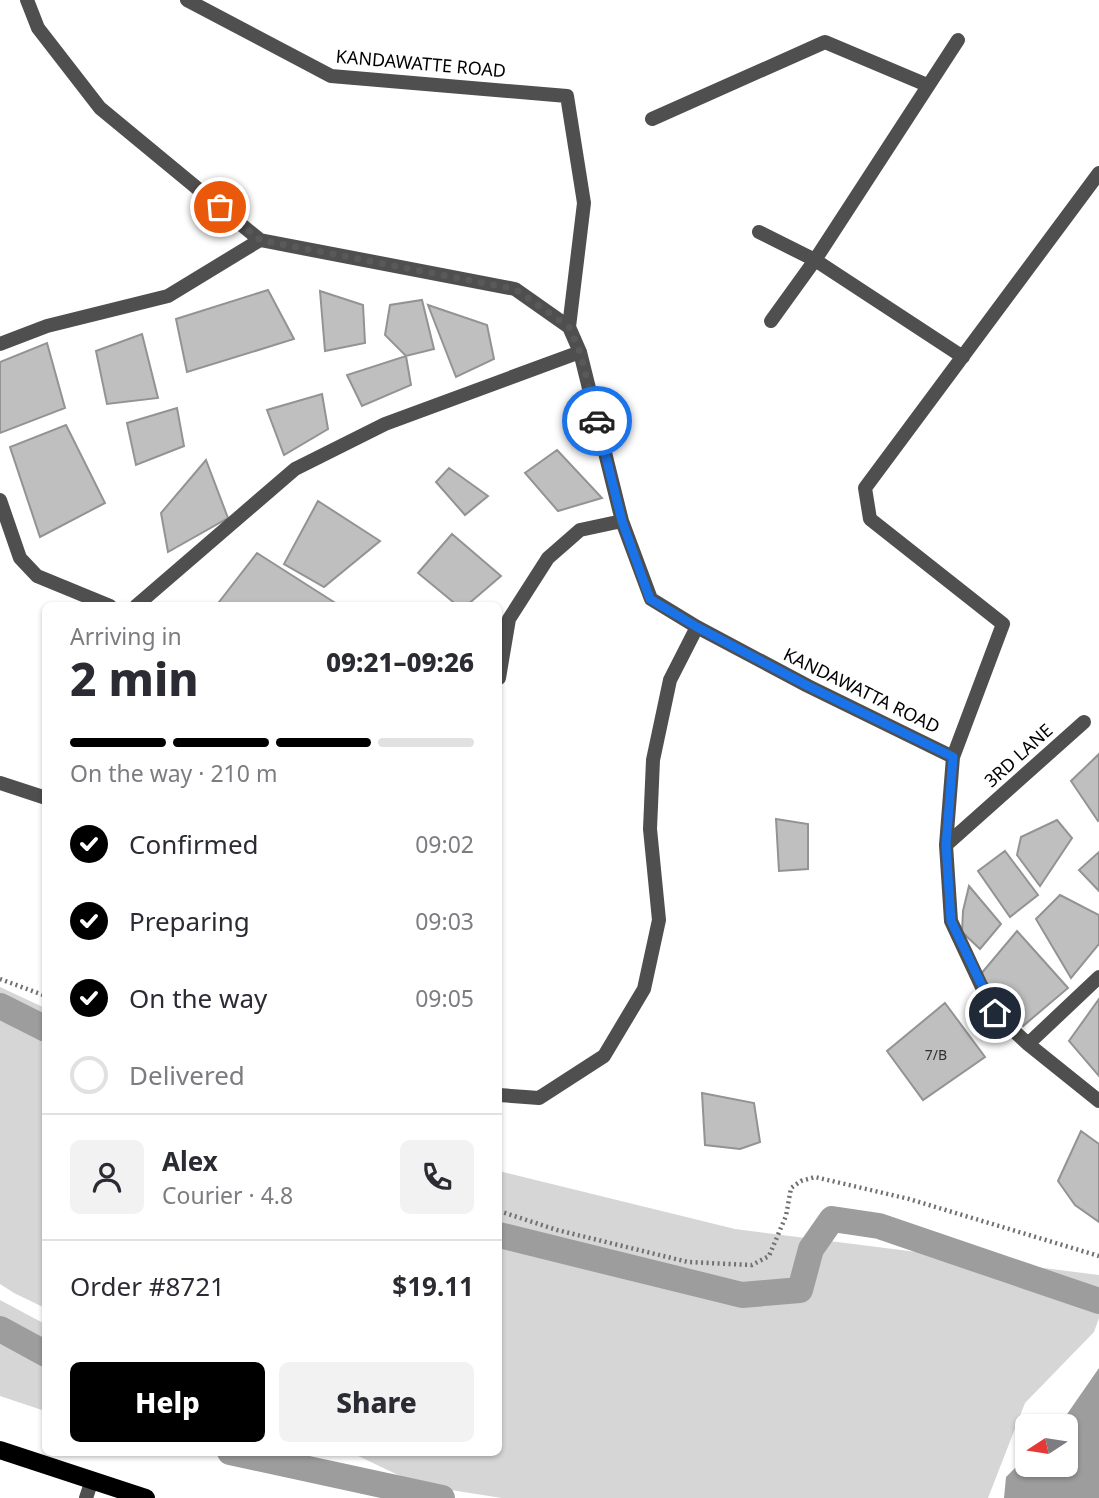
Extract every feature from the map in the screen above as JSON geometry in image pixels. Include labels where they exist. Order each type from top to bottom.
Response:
[{"type":"main road","points":[[0,1450],[146,1498]]},
{"type":"street","points":[[27,0],[38,29],[100,108],[260,240],[515,289],[569,327]]},
{"type":"street","name":"KANDAWATTE ROAD","points":[[187,0],[331,76],[567,96],[584,203],[569,327]]},
{"type":"street","points":[[771,321],[815,260],[958,40]]},
{"type":"street","points":[[652,118],[825,42],[928,85]]},
{"type":"street","points":[[1099,173],[865,488],[870,519],[1003,624],[953,757],[946,845],[951,921],[995,1013],[1028,1044],[1099,1101]]},
{"type":"street","points":[[759,232],[815,260],[962,357]]},
{"type":"street","points":[[0,344],[47,326],[168,296],[260,240]]},
{"type":"street","name":"KANDAWATTA ROAD","points":[[569,327],[580,352],[622,521],[650,599],[808,686],[953,757]]},
{"type":"street","points":[[141,602],[295,469],[385,424],[580,352]]},
{"type":"street","points":[[0,500],[20,558],[37,576],[100,602]]},
{"type":"street","points":[[502,660],[509,619],[548,558],[580,530],[622,521]]},
{"type":"street","points":[[502,1094],[539,1098],[604,1056],[644,989],[659,920],[650,829],[653,760],[670,680],[697,627]]},
{"type":"street","name":"3RD LANE","points":[[946,845],[1084,722]]},
{"type":"street","points":[[0,783],[42,797]]},
{"type":"street","points":[[1028,1044],[1099,977]]},
{"type":"street","points":[[86,1498],[92,1480]]},
{"type":"path","points":[[0,979],[42,995]]},
{"type":"path","points":[[502,1212],[557,1230],[688,1262],[752,1265],[769,1256],[786,1216],[791,1188],[801,1181],[815,1177],[909,1199],[1099,1256]]},
{"type":"shaded area","points":[[0,987],[42,1007],[42,1307],[0,1284]]},
{"type":"shaded area","points":[[502,1172],[735,1229],[1099,1275],[1099,1318],[1094,1332],[1025,1403],[1021,1414],[1015,1414],[1015,1429],[988,1498],[502,1498],[419,1485],[358,1456],[502,1456]]},
{"type":"shaded area","points":[[0,1300],[42,1322],[42,1410],[0,1396]]},
{"type":"shaded area","points":[[1099,1368],[1099,1498],[1004,1498],[1006,1477],[1015,1468],[1015,1477],[1078,1477],[1078,1414],[1067,1414]]},
{"type":"building","points":[[268,290],[294,339],[187,372],[176,319]]},
{"type":"building","points":[[320,291],[363,305],[365,343],[325,351]]},
{"type":"building","points":[[422,300],[434,349],[406,356],[385,335],[390,305]]},
{"type":"building","points":[[428,305],[487,325],[494,359],[456,377]]},
{"type":"building","points":[[142,334],[158,398],[107,404],[96,351]]},
{"type":"building","points":[[47,343],[65,408],[0,433],[0,362]]},
{"type":"building","points":[[406,356],[411,385],[362,406],[347,375]]},
{"type":"building","points":[[322,394],[328,429],[284,455],[267,410]]},
{"type":"building","points":[[177,408],[184,446],[136,465],[127,423]]},
{"type":"building","points":[[66,425],[105,503],[40,537],[10,447]]},
{"type":"building","points":[[557,450],[602,498],[558,511],[525,473]]},
{"type":"building","points":[[206,460],[228,518],[168,552],[161,513]]},
{"type":"building","points":[[449,468],[488,496],[465,515],[436,482]]},
{"type":"building","points":[[318,501],[380,541],[324,587],[284,564]]},
{"type":"building","points":[[452,534],[501,576],[471,602],[453,602],[418,573]]},
{"type":"building","points":[[257,553],[334,602],[219,602]]},
{"type":"building","points":[[1099,754],[1099,820],[1098,821],[1071,781]]},
{"type":"building","points":[[776,819],[808,824],[808,869],[779,871]]},
{"type":"building","points":[[1057,820],[1072,838],[1040,886],[1017,855],[1021,837]]},
{"type":"building","points":[[1005,851],[1038,895],[1010,917],[978,871]]},
{"type":"building","points":[[1099,852],[1099,891],[1079,870]]},
{"type":"building","points":[[969,886],[1001,924],[980,949],[962,932],[963,911]]},
{"type":"building","points":[[1060,895],[1099,915],[1099,944],[1071,978],[1036,919]]},
{"type":"building","points":[[1017,931],[1068,988],[1023,1026],[980,975]]},
{"type":"building","points":[[1099,999],[1099,1076],[1069,1041]]},
{"type":"building","points":[[945,1003],[985,1057],[923,1100],[887,1051]]},
{"type":"building","points":[[702,1093],[754,1103],[760,1142],[740,1149],[705,1145]]},
{"type":"building","points":[[1081,1131],[1099,1144],[1099,1222],[1075,1205],[1058,1181]]},
{"type":"waterway","points":[[0,1006],[42,1027]]},
{"type":"waterway","points":[[502,1236],[742,1295],[800,1290],[811,1249],[832,1219],[879,1226],[1099,1301]]},
{"type":"waterway","points":[[0,1329],[42,1352]]},
{"type":"waterway","points":[[248,1456],[442,1498]]},
{"type":"way so far","points":[[220,207],[260,240],[515,289],[569,327],[580,352],[597,421]]},
{"type":"route","points":[[597,421],[622,521],[650,599],[808,686],[953,757],[946,845],[951,921],[995,1013]]}]
